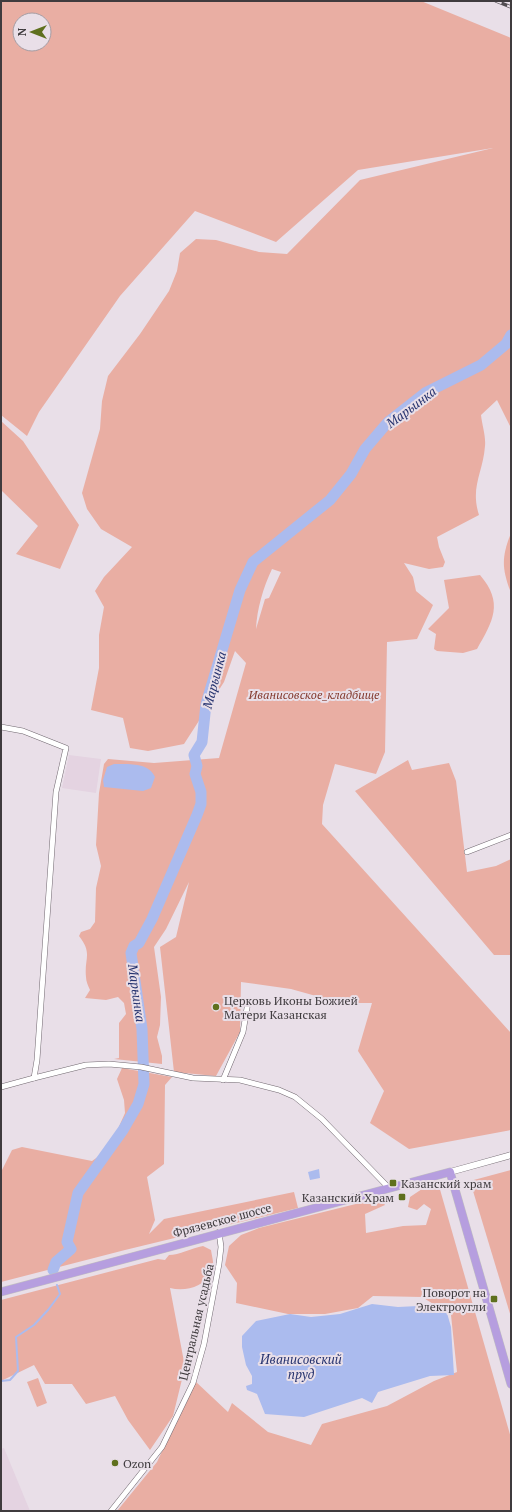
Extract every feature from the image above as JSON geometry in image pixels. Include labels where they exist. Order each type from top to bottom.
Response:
[{"type":"highway","name":"Фрязевское шоссе","points":[[1,1292],[219,1232],[450,1172]]},
{"type":"highway","points":[[450,1172],[511,1384]]},
{"type":"street","points":[[1,727],[23,731],[66,748],[56,792],[37,1060],[34,1078]]},
{"type":"street","points":[[467,852],[511,835]]},
{"type":"street","points":[[223,1080],[243,1032],[248,1002]]},
{"type":"street","points":[[1,1087],[86,1065],[109,1064],[141,1067],[193,1078],[240,1080],[260,1084],[295,1097],[322,1119],[390,1188]]},
{"type":"street","points":[[450,1172],[511,1156]]},
{"type":"street","name":"Центральная усадьба","points":[[111,1511],[162,1447],[193,1383],[204,1344],[219,1264],[221,1247],[219,1232]]},
{"type":"shaded area","points":[[69,755],[101,759],[96,793],[62,788]]},
{"type":"shaded area","points":[[4,1448],[30,1511],[1,1511],[1,1449]]},
{"type":"green space","name":"Иванисовское_кладбище","points":[[1,1],[421,1],[511,38],[511,428],[497,400],[481,415],[485,442],[484,456],[476,488],[479,515],[437,537],[445,562],[443,567],[429,569],[404,563],[413,577],[416,591],[433,605],[417,639],[387,642],[385,752],[376,774],[335,764],[323,805],[322,824],[511,1033],[511,1130],[409,1149],[370,1123],[384,1091],[358,1051],[372,1003],[341,1003],[291,989],[241,982],[240,1032],[216,1076],[174,1072],[160,947],[176,937],[189,882],[166,929],[154,947],[161,997],[160,1025],[157,1037],[162,1056],[162,1064],[114,1059],[119,1058],[119,1023],[126,1014],[124,1003],[118,997],[106,1000],[85,998],[90,990],[86,979],[87,952],[86,947],[79,936],[81,932],[90,929],[95,922],[96,888],[101,866],[96,845],[99,793],[104,764],[108,759],[154,763],[219,758],[246,663],[235,651],[224,682],[184,744],[148,751],[130,748],[123,718],[91,710],[99,668],[99,635],[104,607],[95,591],[104,577],[132,547],[101,529],[87,509],[82,493],[100,429],[102,401],[108,376],[140,334],[169,291],[177,271],[180,253],[196,239],[216,240],[259,252],[287,254],[360,180],[493,148],[358,170],[276,242],[195,211],[120,296],[39,412],[27,436],[1,415]],"holes":[[[272,569],[281,572],[269,598],[265,599],[256,629],[261,599]]]},
{"type":"green space","points":[[1,421],[23,441],[79,525],[60,569],[16,554],[38,526],[1,490]]},
{"type":"green space","points":[[511,533],[511,593],[504,570],[504,557]]},
{"type":"green space","points":[[480,575],[492,594],[494,603],[494,612],[488,630],[483,639],[477,649],[463,653],[437,651],[434,649],[436,634],[428,629],[449,608],[444,580]]},
{"type":"green space","points":[[408,760],[412,770],[449,763],[456,781],[467,872],[496,866],[511,859],[511,955],[494,955],[355,791]]},
{"type":"green space","points":[[122,1068],[172,1077],[165,1085],[164,1164],[147,1177],[155,1220],[149,1234],[164,1219],[294,1192],[298,1208],[1,1282],[1,1172],[12,1150],[22,1147],[92,1161],[109,1149],[125,1113],[124,1100],[117,1079]]},
{"type":"green space","points":[[511,1170],[511,1317],[470,1181]]},
{"type":"green space","points":[[439,1186],[511,1438],[511,1511],[117,1511],[157,1462],[195,1381],[228,1412],[232,1403],[268,1432],[311,1445],[322,1424],[387,1406],[434,1381],[457,1372],[451,1315],[422,1297],[373,1296],[358,1308],[325,1314],[288,1314],[236,1303],[237,1283],[225,1265],[229,1246],[241,1235],[259,1228],[380,1198],[385,1205],[365,1214],[366,1233],[403,1226],[426,1225],[431,1209],[424,1204],[417,1210],[408,1207],[410,1197],[425,1187]]},
{"type":"green space","points":[[203,1246],[211,1250],[213,1258],[213,1270],[209,1277],[199,1285],[188,1289],[170,1288],[185,1367],[173,1416],[150,1450],[128,1420],[115,1396],[86,1404],[72,1384],[45,1384],[34,1365],[1,1381],[1,1300],[158,1259],[165,1260],[169,1255]]},
{"type":"green space","points":[[38,1378],[47,1403],[37,1407],[27,1382]]},
{"type":"water","points":[[114,764],[137,765],[148,769],[155,777],[151,788],[143,791],[104,787],[103,780],[107,767]]},
{"type":"water","points":[[319,1169],[320,1178],[310,1180],[308,1172]]},
{"type":"water","name":"Иванисовский пруд","points":[[372,1304],[398,1307],[438,1305],[447,1313],[451,1327],[454,1375],[430,1376],[378,1392],[372,1403],[362,1398],[304,1417],[265,1414],[257,1394],[247,1390],[246,1386],[252,1384],[252,1376],[246,1365],[242,1347],[242,1336],[256,1321],[290,1314],[311,1317],[340,1314]]},
{"type":"waterway","name":"Марьинка","points":[[53,1270],[56,1262],[71,1249],[67,1242],[78,1193],[123,1130],[138,1104],[144,1084],[142,1029],[131,953],[134,946],[139,943],[152,919],[201,804],[201,792],[195,774],[197,766],[194,755],[202,742],[206,704],[240,590],[253,562],[330,500],[351,474],[365,449],[388,422],[425,393],[481,365],[506,344],[511,335]]},
{"type":"waterway","name":"Марьинка","points":[[1,1381],[10,1380],[18,1371],[16,1337],[34,1325],[48,1310],[60,1294],[57,1285]]},
{"type":"railway","points":[[496,1],[511,7]]},
{"type":"place","name":"Церковь Иконы Божией Матери Казанская","points":[[216,1007]]},
{"type":"place","name":"Казанский храм","points":[[393,1183]]},
{"type":"place","name":"Казанский Храм","points":[[402,1197]]},
{"type":"place","name":"Поворот на Электроугли","points":[[494,1299]]},
{"type":"place","name":"Ozon","points":[[115,1463]]}]
